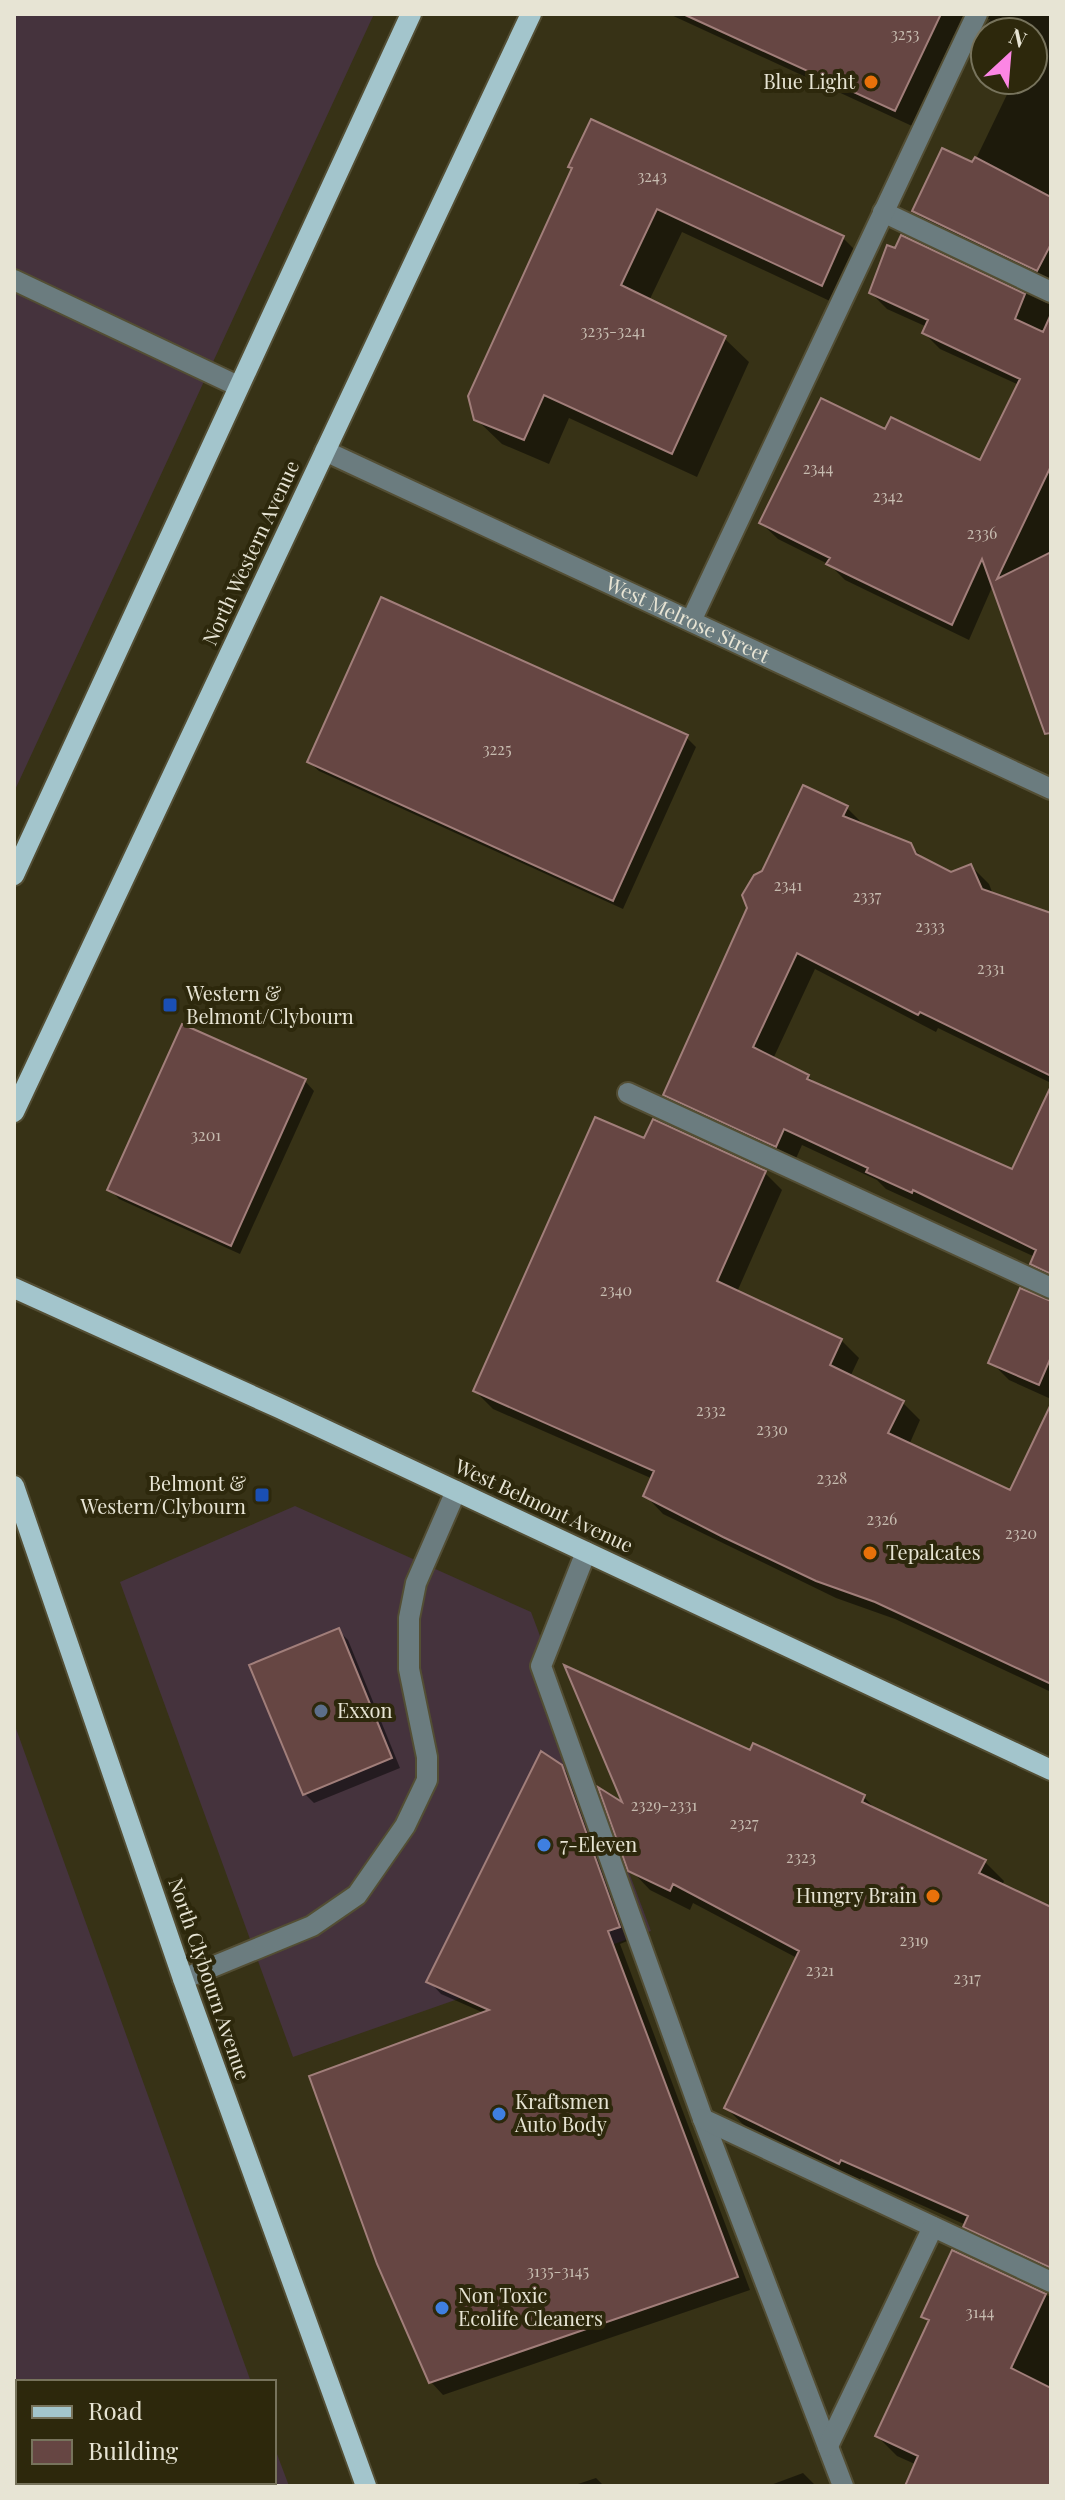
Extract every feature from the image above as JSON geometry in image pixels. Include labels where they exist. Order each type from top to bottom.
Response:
[{"type":"main road","points":[[14,875],[411,14]]},
{"type":"main road","name":"North Western Avenue","points":[[14,1112],[531,14]]},
{"type":"main road","name":"West Belmont Avenue","points":[[14,1288],[1051,1770]]},
{"type":"main road","name":"North Clybourn Avenue","points":[[14,1486],[183,1979],[366,2486]]},
{"type":"street","points":[[691,621],[977,14]]},
{"type":"street","points":[[883,212],[1051,292]]},
{"type":"street","points":[[14,280],[238,386]]},
{"type":"street","name":"West Melrose Street","points":[[325,451],[1051,789]]},
{"type":"street","points":[[628,1093],[1051,1288]]},
{"type":"street","points":[[183,1979],[312,1926],[357,1895],[405,1826],[427,1780],[427,1757],[409,1669],[409,1618],[416,1583],[456,1491]]},
{"type":"street","points":[[586,1552],[541,1666],[703,2119],[843,2486]]},
{"type":"street","points":[[703,2119],[1051,2282]]},
{"type":"street","points":[[828,2446],[933,2227]]},
{"type":"shaded area","points":[[14,14],[374,14],[14,792]]},
{"type":"shaded area","points":[[295,1506],[531,1612],[651,1931],[293,2057],[120,1582]]},
{"type":"shaded area","points":[[14,1723],[250,2380],[16,2380],[16,2484],[276,2484],[276,2451],[289,2486],[14,2486]]},
{"type":"building","name":"Blue Light","points":[[683,14],[941,14],[895,111]]},
{"type":"building","points":[[591,119],[844,236],[822,286],[657,209],[621,285],[726,336],[672,454],[544,395],[524,440],[474,420],[468,396],[572,168],[568,167]]},
{"type":"building","points":[[942,148],[972,162],[975,157],[1051,197],[1051,244],[1037,271],[912,211]]},
{"type":"building","points":[[901,235],[1025,294],[1015,319],[1043,332],[1051,314],[1051,466],[997,579],[1051,552],[1051,733],[1045,734],[982,559],[952,625],[826,564],[830,558],[759,523],[821,398],[885,429],[891,417],[980,460],[1020,379],[922,333],[928,320],[869,293],[887,245],[895,248]]},
{"type":"building","points":[[381,597],[688,735],[613,901],[307,762]]},
{"type":"building","points":[[803,785],[848,806],[843,816],[911,843],[916,854],[951,872],[971,864],[982,889],[1051,913],[1051,1076],[920,1012],[918,1015],[797,953],[753,1047],[809,1075],[807,1079],[1012,1169],[1051,1086],[1051,1274],[1030,1264],[1036,1250],[913,1190],[912,1193],[866,1172],[868,1168],[784,1129],[776,1147],[663,1095],[747,908],[742,895],[754,875],[762,871]]},
{"type":"building","points":[[182,1024],[306,1079],[231,1246],[107,1190]]},
{"type":"building","points":[[595,1117],[644,1138],[653,1119],[766,1171],[717,1281],[842,1339],[830,1365],[904,1401],[888,1433],[1010,1490],[1051,1404],[1051,1684],[875,1602],[816,1581],[723,1537],[643,1496],[654,1471],[473,1391]]},
{"type":"building","points":[[1020,1288],[1051,1301],[1051,1357],[1039,1385],[988,1363]]},
{"type":"building","name":"Exxon","points":[[339,1628],[392,1758],[303,1795],[249,1665]]},
{"type":"building","points":[[564,1665],[750,1750],[753,1743],[865,1795],[862,1802],[986,1860],[979,1873],[1051,1907],[1051,2268],[963,2227],[968,2216],[841,2160],[839,2164],[724,2108],[799,1951],[673,1884],[670,1891],[628,1871],[598,1787],[622,1802]]},
{"type":"building","points":[[541,1751],[562,1765],[620,1927],[608,1931],[738,2277],[429,2383],[377,2264],[309,2076],[489,2010],[426,1982]]},
{"type":"building","points":[[952,2250],[1046,2294],[1011,2368],[1051,2388],[1051,2486],[905,2486],[918,2456],[875,2436],[929,2320],[921,2317]]},
{"type":"place","name":"Blue Light","points":[[871,82]]},
{"type":"place","name":"Western & Belmont/Clybourn","points":[[170,1005]]},
{"type":"place","name":"Belmont & Western/Clybourn","points":[[262,1495]]},
{"type":"place","name":"Tepalcates","points":[[870,1553]]},
{"type":"place","name":"Exxon","points":[[321,1711]]},
{"type":"place","name":"7-Eleven","points":[[544,1845]]},
{"type":"place","name":"Hungry Brain","points":[[933,1896]]},
{"type":"place","name":"Kraftsmen Auto Body","points":[[499,2114]]},
{"type":"place","name":"Non Toxic Ecolife Cleaners","points":[[442,2308]]}]
